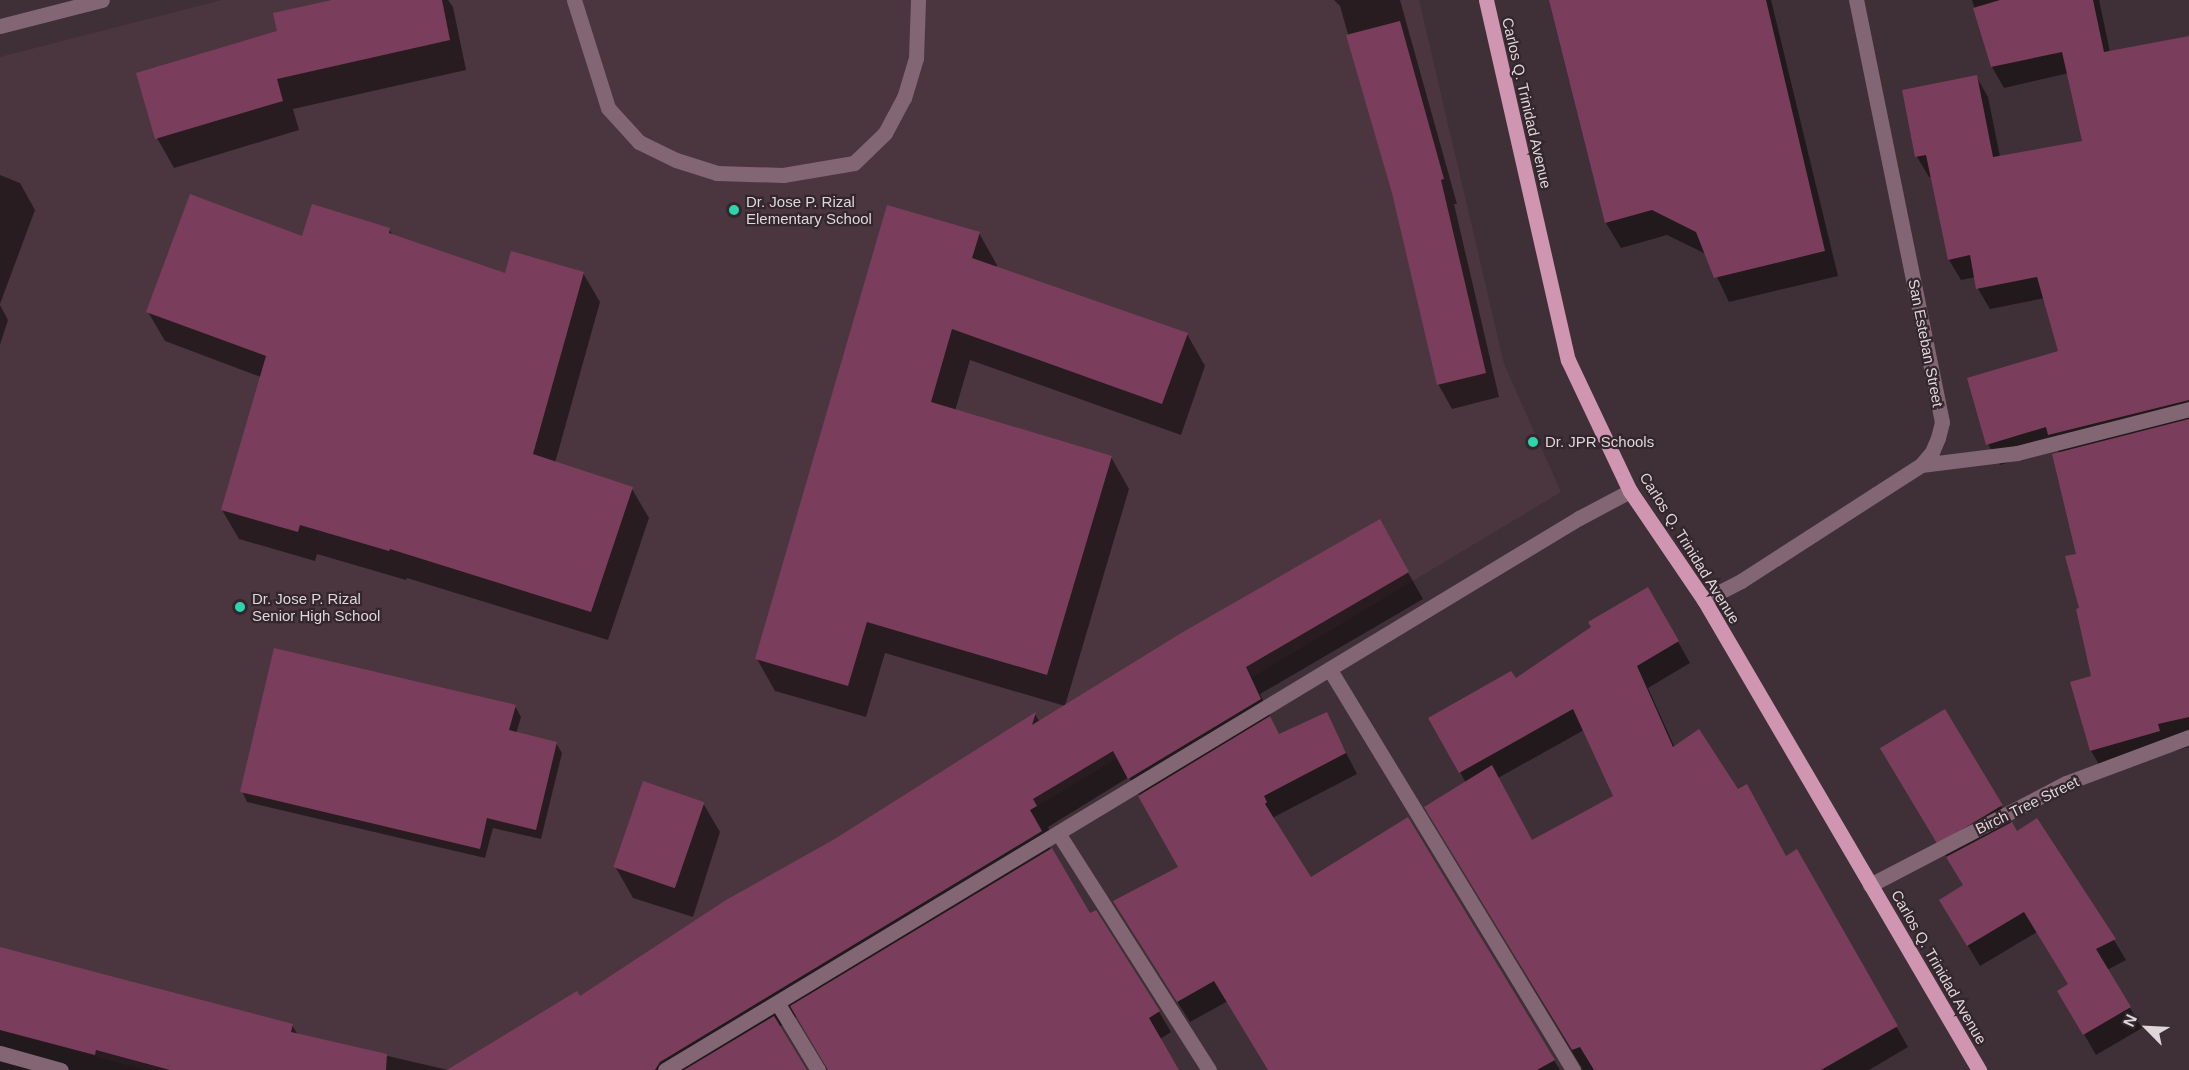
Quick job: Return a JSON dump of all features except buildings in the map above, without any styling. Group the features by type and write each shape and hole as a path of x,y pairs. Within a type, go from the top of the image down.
{"main road":[{"name":"Carlos Q. Trinidad Avenue","path":"1486,0 1568,360 1630,491 1704,600 1978,1070"}],"street":[{"path":"0,26 102,0"},
{"path":"574,0 608,108 639,142 676,160 717,173 783,175 854,163 885,133 904,98 916,58 918,0"},
{"name":"San Esteban Street","path":"1704,600 1741,581 1921,465 1932,452 1942,422 1856,0"},
{"path":"1921,465 2017,453 2189,409"},
{"path":"665,1070 778,1004 1579,518 1630,491"},
{"path":"1330,670 1573,1070"},
{"name":"Birch Tree Street","path":"1870,885 2066,783 2189,737"},
{"path":"1058,833 1209,1070"},
{"path":"778,1004 818,1070"},
{"path":"0,1053 61,1070"}],"shaded area":[{"name":"Dr. Jose P. Rizal Elementary School","path":"222,0 1419,0 1504,364 1561,492 597,1070 144,1070 0,1030 0,57"}],"place":[{"name":"Dr. Jose P. Rizal Elementary School","path":"734,210"},
{"name":"Dr. JPR Schools","path":"1533,442"},
{"name":"Dr. Jose P. Rizal Senior High School","path":"240,607"}]}
